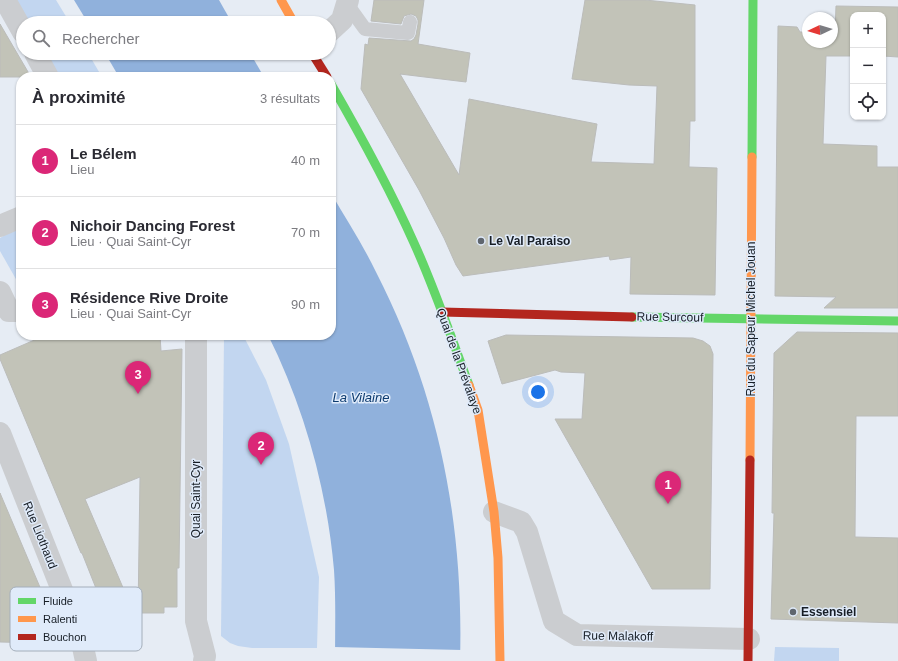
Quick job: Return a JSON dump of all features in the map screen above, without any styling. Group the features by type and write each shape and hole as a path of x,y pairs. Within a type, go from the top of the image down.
{"street":[{"path":"5,0 16,20"},
{"path":"281,0 290,16"},
{"name":"Rue du Sapeur Michel Jouan","path":"748,639 753,0"},
{"path":"336,26 342,20 348,2"},
{"path":"39,60 45,72"},
{"path":"316,60 324,72"},
{"name":"Quai de la Prévalaye","path":"336,93 363,140 414,243 442,312 478,410 494,512 498,558 500,661"},
{"path":"0,226 16,219"},
{"path":"0,292 9,311 16,311"},
{"name":"Rue Surcouf","path":"442,312 898,321"},
{"name":"Quai Saint-Cyr","path":"196,340 196,622 205,656 204,661"},
{"name":"Rue Liothaud","path":"0,433 61,587"},
{"name":"Rue Malakoff","path":"494,512 520,522 527,532 554,621 577,635 748,639"},
{"path":"748,639 748,661"},
{"name":"Rue Liothaud","path":"84,651 86,661"}],"lane":[{"path":"348,2 366,29 408,33 410,22"}],"shaded area":[{"path":"0,0 56,0 66,16 16,16"},
{"path":"33,60 92,60 99,72 40,72"},
{"path":"16,229 16,279 0,251 0,238"},
{"path":"224,340 246,340 266,380 289,444 319,577 317,648 252,648 230,643 221,636"},
{"path":"775,647 839,648 839,661 774,661"}],"water":[{"path":"74,0 219,0 228,16 84,16"},
{"path":"109,60 254,60 261,72 116,72"},
{"name":"La Vilaine","path":"336,201 371,262 398,318 416,365 431,413 443,461 452,510 460,610 460,661 335,661 334,570 326,509 312,449 293,391 270,340 336,340"}],"pier":[{"path":"333,647 462,650 462,661 333,661"}],"building":[{"path":"374,0 424,0 418,44 470,53 466,82 400,74 459,175 469,99 597,124 591,162 654,164 657,86 629,85 572,79 585,0 645,0 695,5 695,121 690,121 689,167 717,168 715,295 630,294 631,257 610,260 609,256 463,276 456,265 419,190 361,89 365,44 368,45 369,38 411,41 416,35 418,24 416,16 411,14 404,16 401,24 371,21"},
{"path":"836,6 898,7 898,57 886,56 886,12 850,12 850,56 826,56 823,144 877,146 877,167 898,167 898,308 824,308 836,297 775,296 778,26 797,27 800,32 802,32 802,48 838,48 838,12 836,12"},
{"path":"0,24 16,51 16,60 21,60 28,72 16,72 16,77 0,77"},
{"path":"797,332 898,333 898,416 856,416 855,537 898,538 898,623 771,619 774,513 772,513 774,353"},
{"path":"506,335 693,338 703,341 710,346 713,354 710,589 652,589 555,419 582,419 585,373 561,372 555,370 502,384 488,341"},
{"path":"34,340 160,340 161,351 182,349 179,568 177,568 177,607 164,607 164,613 142,613 142,587 138,587 140,477 85,499 123,587 95,587 0,359 0,355"},
{"path":"0,493 40,587 10,587 10,642 0,642"}],"traffic: fast":[{"path":"752,157 753,0"},
{"path":"336,93 375,163 422,260 469,385"},
{"path":"632,317 898,321"}],"traffic: slow":[{"path":"281,0 290,16"},
{"path":"750,460 752,157"},
{"path":"469,385 478,410 494,512 498,558 500,661"}],"traffic: jam":[{"path":"316,60 324,72"},
{"path":"442,312 632,317"},
{"path":"748,661 750,460"}],"place":[{"name":"Le Val Paraiso","path":"481,241"},
{"name":"Résidence Rive Droite","path":"138,394"},
{"name":"Nichoir Dancing Forest","path":"261,465"},
{"name":"Le Bélem","path":"668,504"},
{"name":"Essensiel","path":"793,612"}]}
